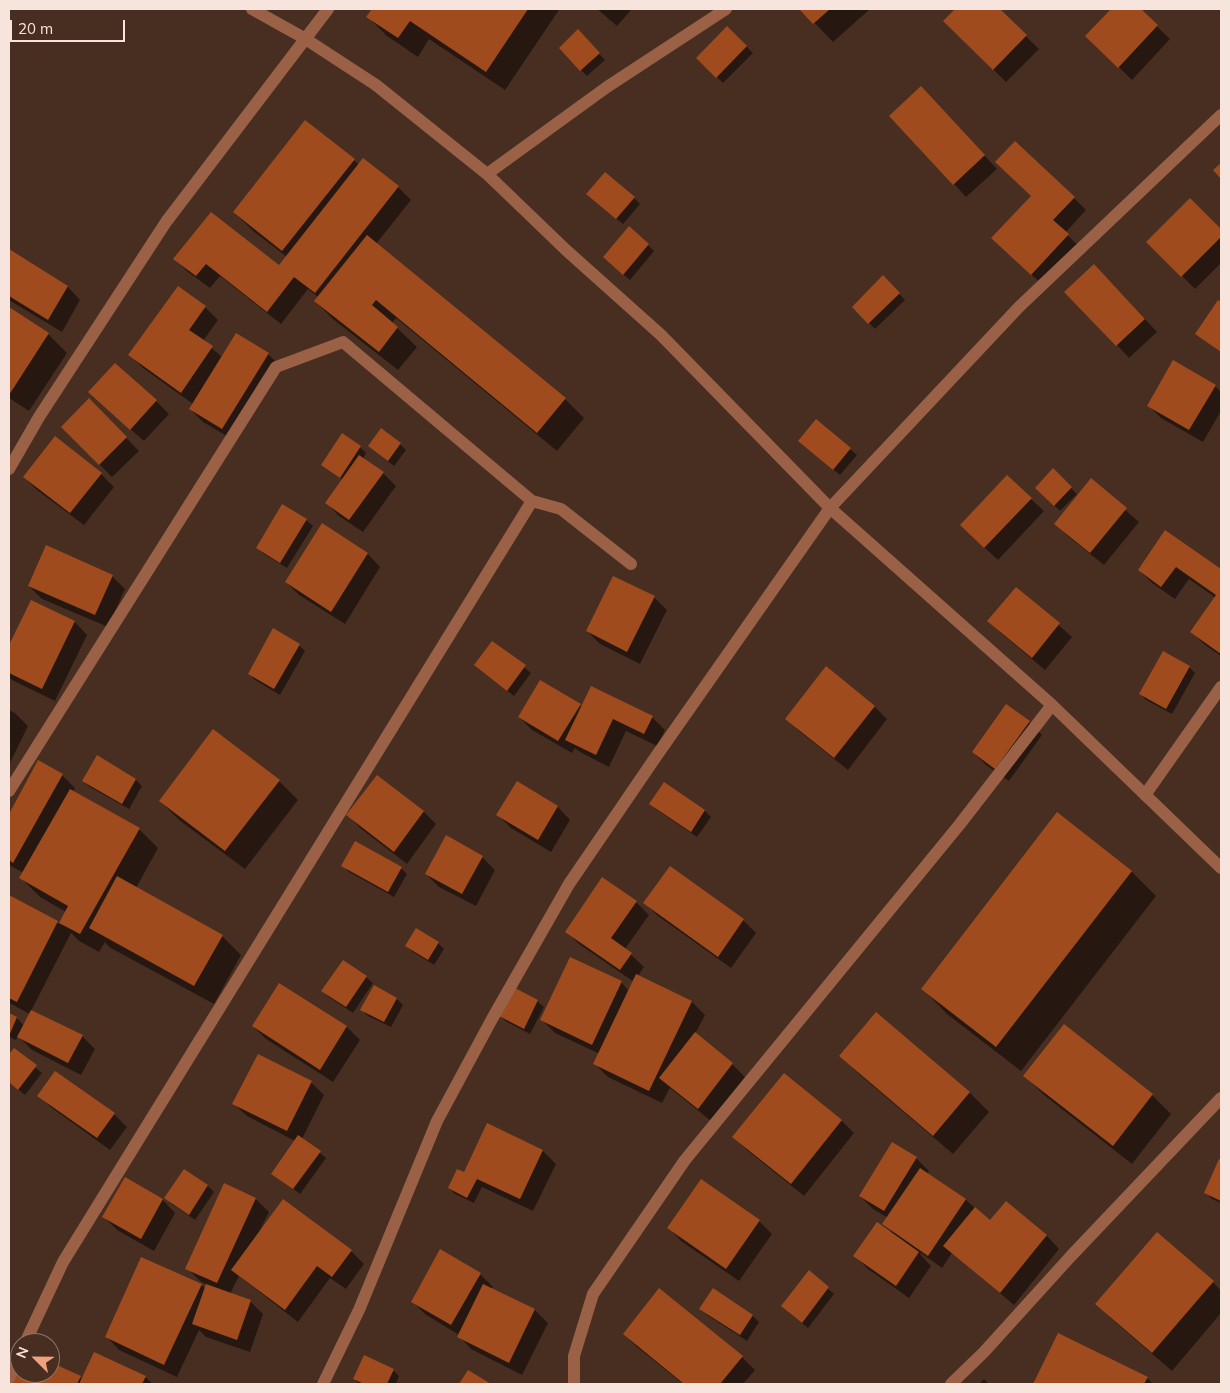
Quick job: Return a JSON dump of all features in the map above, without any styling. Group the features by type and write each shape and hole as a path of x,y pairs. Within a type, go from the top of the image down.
{"street":[{"path":"252,9 304,38 376,85 487,174 566,250 661,335 830,508 1052,705 1221,868"},
{"path":"9,469 40,417 166,222 304,38 328,9"},
{"path":"487,174 607,87 726,9"},
{"path":"323,1384 359,1310 437,1121 564,892 660,750 830,508 1019,306 1221,116"},
{"path":"9,791 276,367 343,342 532,501 560,509 631,564"},
{"path":"30,1333 63,1262 532,501"},
{"path":"1145,795 1221,687"},
{"path":"574,1384 574,1356 593,1294 685,1160 960,824 1052,705"},
{"path":"951,1384 984,1352 1071,1256 1221,1098"}],"building":[{"path":"372,9 528,9 486,72 410,21 398,38 366,17"},
{"path":"799,9 830,9 813,24"},
{"path":"955,9 1000,9 1027,35 993,70 943,21"},
{"path":"1111,9 1141,9 1158,25 1118,68 1085,36"},
{"path":"727,26 747,46 716,78 696,58"},
{"path":"578,29 600,53 580,71 559,48"},
{"path":"921,86 985,155 953,185 889,116"},
{"path":"305,120 355,159 282,251 233,212"},
{"path":"1015,141 1075,197 1053,220 1069,234 1031,275 991,238 1031,196 995,162"},
{"path":"363,158 399,186 315,293 294,277 267,312 206,264 196,276 173,259 211,212 279,265"},
{"path":"1221,163 1221,179 1213,170"},
{"path":"605,172 635,197 616,219 586,194"},
{"path":"1190,198 1221,229 1221,237 1181,277 1146,242"},
{"path":"629,226 649,244 623,275 603,257"},
{"path":"367,235 566,398 537,433 376,300 372,305 398,327 379,352 314,301"},
{"path":"9,249 68,286 48,320 9,296"},
{"path":"1094,264 1145,319 1116,346 1064,292"},
{"path":"883,275 900,293 868,324 852,307"},
{"path":"178,286 206,306 189,330 213,346 181,393 128,355"},
{"path":"1218,300 1221,302 1221,352 1195,334"},
{"path":"9,307 49,333 9,395"},
{"path":"236,333 269,353 222,429 189,409"},
{"path":"1173,360 1216,385 1189,430 1147,406"},
{"path":"115,363 157,400 130,430 88,392"},
{"path":"89,398 127,437 99,465 61,427"},
{"path":"816,419 851,448 833,470 798,441"},
{"path":"381,428 401,443 388,461 368,446"},
{"path":"342,433 361,446 340,478 321,465"},
{"path":"55,436 102,473 70,513 23,477"},
{"path":"359,455 384,472 349,520 325,503"},
{"path":"1053,468 1072,487 1054,506 1035,488"},
{"path":"1007,475 1032,498 984,548 960,525"},
{"path":"1091,478 1127,508 1090,553 1054,524"},
{"path":"282,504 307,519 280,563 256,548"},
{"path":"322,523 368,553 331,612 285,582"},
{"path":"1165,530 1221,569 1221,654 1190,632 1216,595 1176,567 1161,587 1138,570"},
{"path":"46,545 113,575 95,615 28,586"},
{"path":"613,576 655,596 627,652 586,631"},
{"path":"1016,587 1060,623 1032,658 987,621"},
{"path":"31,600 75,621 42,689 9,673 9,645"},
{"path":"273,628 300,644 274,689 248,674"},
{"path":"492,641 526,665 507,691 474,665"},
{"path":"1163,651 1190,666 1166,709 1139,694"},
{"path":"826,666 875,706 834,758 785,719"},
{"path":"540,680 581,704 558,741 518,717"},
{"path":"591,686 653,716 644,734 613,719 596,755 565,740"},
{"path":"1006,704 1030,721 995,769 972,752"},
{"path":"213,729 280,780 225,851 159,801"},
{"path":"97,755 136,779 122,804 82,781"},
{"path":"38,760 63,774 13,863 9,860 9,814"},
{"path":"377,775 424,811 394,852 346,815"},
{"path":"517,781 558,806 538,840 496,815"},
{"path":"664,782 705,810 691,832 649,804"},
{"path":"70,789 140,828 80,934 59,923 68,906 19,878"},
{"path":"1057,812 1132,871 996,1047 921,989"},
{"path":"446,835 483,856 462,894 425,874"},
{"path":"355,841 402,867 388,892 341,866"},
{"path":"670,866 744,919 718,957 643,903"},
{"path":"117,876 223,935 194,986 89,928"},
{"path":"602,877 637,901 611,938 632,953 620,970 565,932"},
{"path":"9,895 58,921 17,1002 9,998"},
{"path":"416,928 439,942 428,960 405,946"},
{"path":"570,957 622,981 592,1045 540,1020"},
{"path":"343,960 367,976 346,1007 321,991"},
{"path":"636,974 692,1001 649,1091 593,1064"},
{"path":"279,983 347,1026 320,1070 252,1026"},
{"path":"374,985 397,998 384,1022 360,1010"},
{"path":"513,987 538,1000 524,1029 499,1016"},
{"path":"31,1010 83,1035 68,1063 17,1037"},
{"path":"876,1012 970,1092 933,1136 839,1056"},
{"path":"9,1013 17,1017 9,1036"},
{"path":"1064,1024 1153,1094 1113,1146 1023,1076"},
{"path":"695,1032 733,1063 698,1109 659,1078"},
{"path":"14,1048 37,1065 18,1090 9,1082 9,1054"},
{"path":"258,1054 312,1081 287,1131 232,1104"},
{"path":"55,1071 115,1113 97,1138 37,1096"},
{"path":"784,1073 842,1120 791,1184 732,1137"},
{"path":"487,1123 543,1150 520,1199 477,1179 467,1198 448,1188 457,1169 464,1172"},
{"path":"298,1135 321,1151 293,1189 271,1174"},
{"path":"892,1142 917,1157 884,1211 859,1196"},
{"path":"1219,1159 1221,1160 1221,1201 1204,1193"},
{"path":"920,1168 966,1199 928,1256 882,1224"},
{"path":"184,1169 208,1185 189,1215 164,1198"},
{"path":"125,1177 163,1199 141,1239 102,1217"},
{"path":"701,1179 760,1220 726,1269 667,1228"},
{"path":"224,1183 256,1198 217,1283 185,1269"},
{"path":"283,1199 352,1250 332,1277 317,1266 285,1310 231,1270"},
{"path":"1006,1201 1047,1235 1000,1293 943,1246 975,1207 990,1220"},
{"path":"877,1222 919,1252 896,1286 853,1256"},
{"path":"1157,1232 1214,1281 1152,1353 1095,1304"},
{"path":"440,1249 481,1273 451,1325 411,1302"},
{"path":"141,1257 202,1284 164,1365 105,1337"},
{"path":"809,1270 829,1287 802,1323 781,1306"},
{"path":"206,1284 251,1300 237,1340 192,1324"},
{"path":"483,1284 535,1309 509,1363 457,1337"},
{"path":"659,1288 743,1356 720,1384 684,1384 623,1334"},
{"path":"713,1288 753,1315 740,1335 699,1309"},
{"path":"1058,1333 1148,1377 1144,1384 1033,1384"},
{"path":"94,1352 146,1376 142,1384 79,1384"},
{"path":"364,1355 394,1369 387,1384 364,1384 353,1379"},
{"path":"60,1367 81,1376 77,1384 9,1384 10,1372 10,1383 60,1383"},
{"path":"468,1370 491,1384 459,1384"}]}
